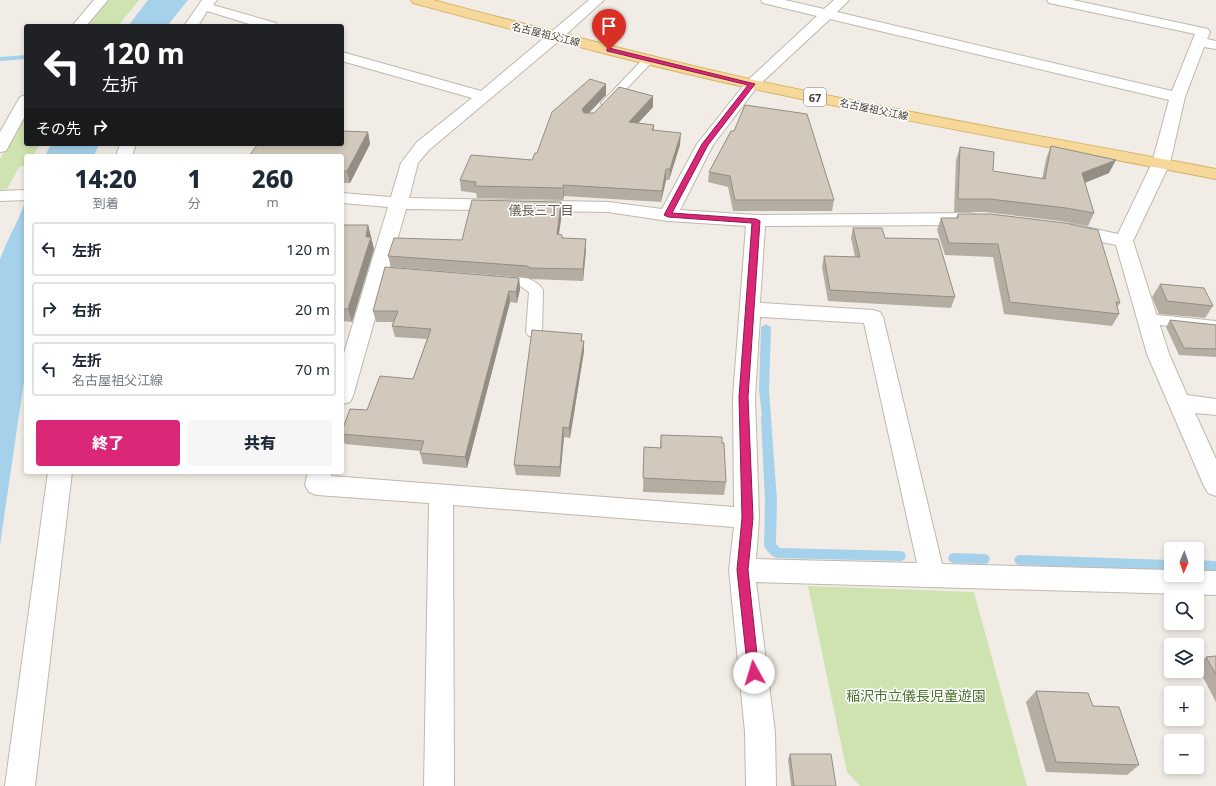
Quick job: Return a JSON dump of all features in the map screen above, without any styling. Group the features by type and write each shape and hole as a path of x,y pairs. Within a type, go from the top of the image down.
{"main road":[{"name":"名古屋祖父江線","path":"418,0 555,37 752,84 943,123 1216,174"}],"street":[{"path":"81,24 101,0"},
{"path":"344,390 385,273 398,203 410,163 423,146 555,37 597,0"},
{"path":"768,0 1177,97"},
{"path":"668,215 705,144 752,84 842,0"},
{"path":"1054,0 1203,32 1177,97 1161,163 1124,241 1158,354 1216,486"},
{"path":"192,24 207,3 265,24"},
{"path":"1199,42 1216,45"},
{"path":"344,57 483,96"},
{"path":"0,147 24,104"},
{"path":"0,196 24,195"},
{"path":"344,198 398,203 608,207 668,215 756,221 840,219 985,219"},
{"path":"756,221 744,397 748,518 742,570 760,732 761,786"},
{"path":"1053,227 1124,241"},
{"path":"750,309 873,317 932,575"},
{"path":"1178,402 1216,407"},
{"path":"20,786 60,474"},
{"path":"319,474 316,485 748,518"},
{"path":"439,786 441,494"},
{"path":"742,570 1216,583"}],"lane":[{"path":"600,110 649,60"},
{"path":"485,280 523,282 536,290 534,332"},
{"path":"1147,319 1216,326"}],"green space":[{"path":"107,0 139,0 120,24 88,24"},
{"path":"24,115 24,146 39,146 34,154 24,154 24,166 20,166 7,189 0,190 0,159"},
{"name":"稲沢市立儀長児童遊園","path":"808,586 974,592 1027,786 860,786 847,772"}],"water":[{"path":"148,0 188,0 169,24 130,24"},
{"path":"50,146 98,146 95,154 46,154"},
{"path":"24,206 24,381 0,545 0,260"}],"building":[{"path":"590,79 606,84 582,109 584,113 594,113 619,87 653,96 629,122 654,125 652,130 681,133 670,169 666,169 662,191 563,185 563,188 475,186 476,182 460,180 471,155 532,160 535,153 537,153 552,112"},
{"path":"745,105 807,114 834,200 735,200 730,176 709,172 731,131 734,131"},
{"path":"344,131 368,132 347,171 344,171 344,154 250,154 256,146 344,146"},
{"path":"1051,146 1116,160 1082,173 1094,213 1066,208 990,199 958,199 960,147 994,152 993,171 1045,179"},
{"path":"472,200 561,202 557,234 562,235 562,238 586,239 583,269 530,268 527,266 388,256 394,238 462,240"},
{"path":"958,214 990,214 1065,223 1098,230 1120,303 1116,302 1119,314 1010,302 998,244 949,243 941,218 958,218"},
{"path":"344,225 368,225 366,237 371,237 348,309 344,309"},
{"path":"853,228 882,228 885,238 938,239 955,297 830,290 824,256 860,257"},
{"path":"385,267 519,278 516,292 509,291 465,457 420,453 424,441 344,434 344,426 350,409 367,410 380,376 413,379 431,329 392,326 398,311 373,311"},
{"path":"1160,284 1204,288 1213,306 1167,301"},
{"path":"1170,320 1216,325 1216,349 1184,348"},
{"path":"532,330 582,334 581,341 584,341 569,428 563,427 560,467 514,465"},
{"path":"661,435 722,437 722,443 724,443 726,482 643,478 644,447 661,448"},
{"path":"1216,656 1216,675 1206,657"},
{"path":"1036,691 1088,693 1093,706 1119,707 1139,765 1056,762"},
{"path":"790,754 831,754 836,786 794,786"}],"waterway":[{"path":"0,59 24,57"},
{"path":"766,327 764,390 766,413"},
{"path":"766,418 771,501 770,546 777,553 900,556"},
{"path":"954,558 984,559"},
{"path":"1020,560 1164,565"},
{"path":"1204,565 1216,566"}],"district":[{"name":"儀長三丁目","path":"541,210"}],"route":[{"path":"609,50 752,84 705,144 668,215 756,221 744,397 748,518 742,570 754,673"}]}
